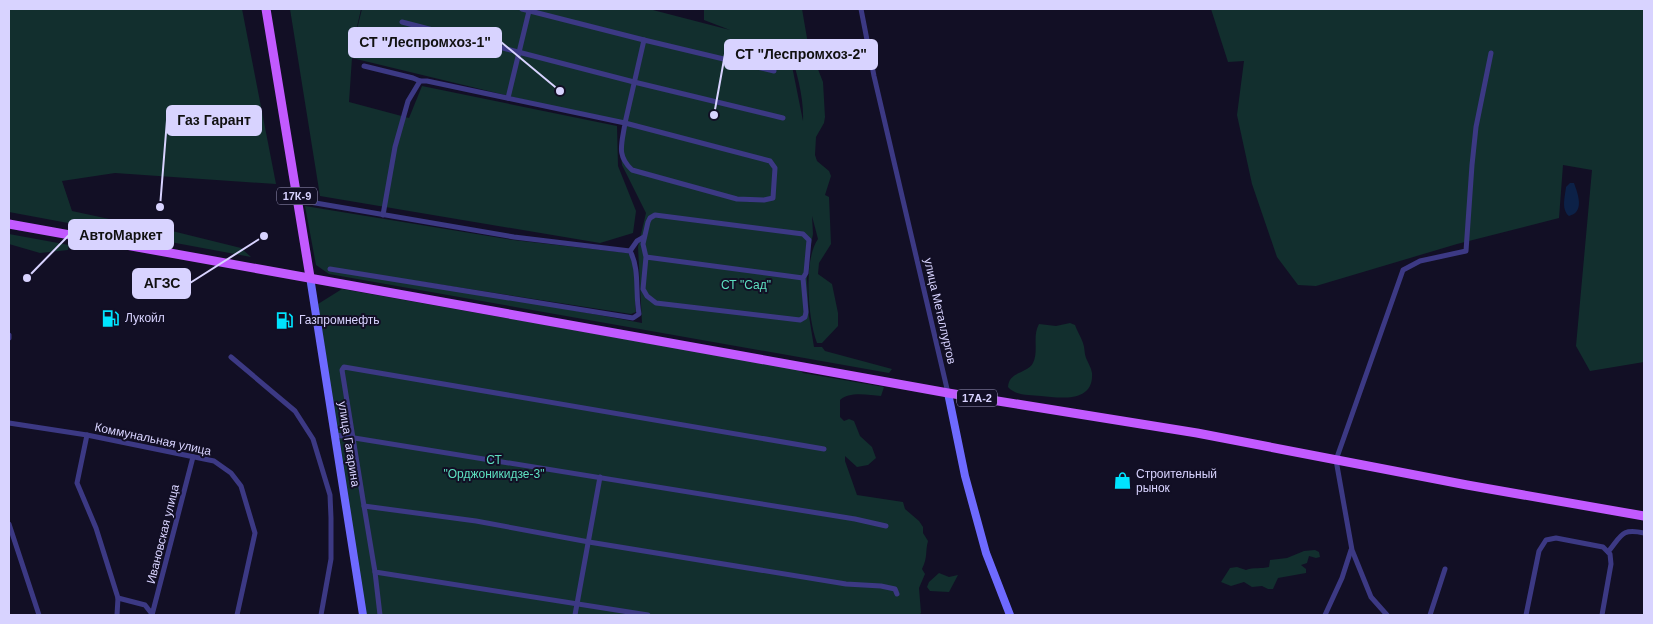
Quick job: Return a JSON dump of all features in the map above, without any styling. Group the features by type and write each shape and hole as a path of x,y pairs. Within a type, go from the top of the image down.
{"main road":[{"name":"17К-9","path":"266,9 310,277"},
{"name":"17А-2","path":"9,224 948,393 1196,433 1467,485 1644,516"},
{"name":"улица Гагарина","path":"310,277 364,615"},
{"name":"улица Металлургов","path":"948,393 965,476 986,553 1010,615"}],"street":[{"path":"522,9 774,72"},
{"name":"улица Металлургов","path":"861,9 876,86 948,393"},
{"path":"508,98 529,10"},
{"path":"402,22 782,118"},
{"path":"364,66 420,81 624,123 770,161 775,168 773,198 764,200 737,199 632,170 624,162 621,155 624,123 644,40"},
{"path":"1386,615 1371,597 1352,550 1336,460 1403,270 1420,261 1466,251 1476,127 1491,53"},
{"path":"383,215 395,146 408,101 420,81"},
{"path":"298,200 514,237 630,251"},
{"path":"655,216 804,234 809,240 806,273 803,278 805,317 800,320 656,303 646,296 643,289 646,257 643,244 644,237 650,218 655,216"},
{"path":"630,251 637,240 644,237"},
{"path":"330,269 633,318 639,314 636,299 634,258 630,251"},
{"path":"646,257 803,278"},
{"path":"231,357 295,411 313,439 330,495 331,559 322,615"},
{"path":"380,615 375,572 342,370 344,368 824,448"},
{"name":"Коммунальная улица","path":"9,423 87,435 214,461 232,474 242,486 255,533 237,615"},
{"path":"87,435 77,482 96,528 118,598 117,615"},
{"path":"336,435 854,519 886,526"},
{"name":"Ивановская улица","path":"152,615 193,457"},
{"path":"575,615 600,477"},
{"path":"364,506 476,520 589,542 846,584 881,586 895,589 897,594"},
{"path":"9,524 39,615"},
{"path":"1608,552 1624,532 1630,530 1644,533"},
{"path":"1526,615 1539,551 1546,540 1556,538 1603,547 1610,554 1611,564 1602,615"},
{"path":"1325,615 1342,578 1352,550"},
{"path":"1430,615 1445,569"},
{"path":"375,572 648,615"},
{"path":"118,598 145,605 152,615"}],"green space":[{"path":"9,9 242,9 276,184 115,173 62,181 72,211 160,228 241,248 251,257 9,212"},
{"name":"СТ \"Сад\"","path":"290,9 361,9 352,49 362,9 649,9 730,30 704,20 704,9 802,9 808,44 823,82 825,117 824,123 816,137 815,155 817,161 829,171 831,176 825,195 829,197 831,244 819,263 818,274 832,284 838,313 838,326 822,343 817,343 811,320 808,290 810,261 818,239 812,216 813,234 807,279 809,316 814,347 822,347 825,351 892,369 889,373 329,274 316,265 305,206 513,240 628,253 633,266 635,281 636,312 631,314 404,279 642,323 638,247 646,213 622,165 620,147 625,124 352,58 349,102 409,118 422,86 617,126 618,166 636,211 633,233 600,243 320,196","holes":["789,51 801,95 803,121"]},
{"path":"1211,9 1644,9 1644,362 1590,371 1576,346 1592,170 1563,165 1559,218 1457,244 1316,286 1298,285 1277,257 1252,184 1237,115 1244,61 1228,62"},
{"path":"9,234 69,245 68,250 40,253 9,244"},
{"name":"СТ \"Орджоникидзе-3\"","path":"342,289 800,370 803,373 884,387 881,396 849,395 840,400 840,417 844,421 849,419 854,421 860,436 872,447 876,458 868,465 857,467 845,456 845,461 857,495 903,502 905,509 923,527 923,533 928,541 922,569 925,574 919,588 921,613 919,615 365,615 318,304"},
{"path":"1070,323 1075,325 1081,338 1085,356 1092,371 1088,390 1082,394 1066,398 1023,394 1011,390 1008,387 1011,378 1030,367 1033,363 1036,333 1039,324 1056,326"},
{"path":"1315,550 1319,552 1320,557 1309,556 1307,563 1301,565 1306,569 1306,573 1278,578 1273,589 1262,586 1252,587 1244,582 1231,586 1221,582 1230,568 1237,567 1246,570 1269,567 1270,560 1287,558 1304,551"},
{"path":"939,573 949,577 958,575 949,592 930,591 927,587 929,582"}],"water":[{"path":"1570,183 1574,183 1579,207 1574,214 1569,216 1565,210 1564,203 1566,187"}],"place":[{"name":"СТ \"Леспромхоз-1\"","path":"560,91"},
{"name":"СТ \"Леспромхоз-2\"","path":"714,115"},
{"name":"Газ Гарант","path":"160,207"},
{"name":"АГЗС","path":"264,236"},
{"name":"АвтоМаркет","path":"27,278"},
{"name":"Лукойл","path":"111,318"},
{"name":"Газпромнефть","path":"285,320"},
{"name":"Строительный рынок","path":"1122,481"}]}
